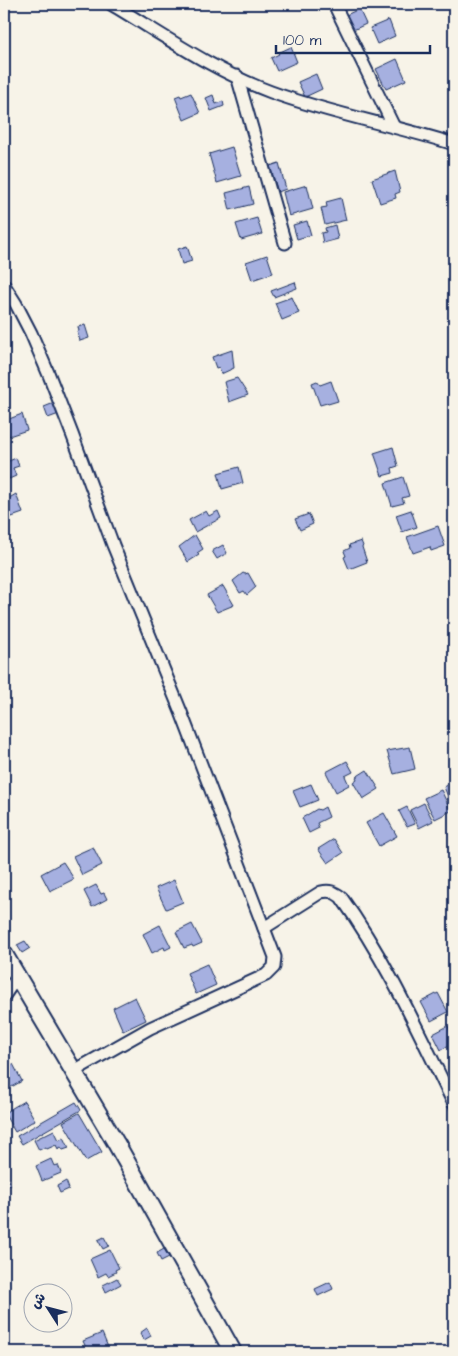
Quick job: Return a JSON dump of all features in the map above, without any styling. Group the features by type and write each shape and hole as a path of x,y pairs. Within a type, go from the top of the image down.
{"street":[{"path":"111,4 190,52 236,76 293,100 454,144"},
{"path":"334,4 394,127"},
{"path":"236,76 285,243"},
{"path":"4,285 31,333 49,375 113,545 181,712 275,957 274,967 266,975 150,1028 74,1071"},
{"path":"264,928 321,892 334,892 341,897 390,974 454,1104"},
{"path":"4,954 116,1143 233,1352"},
{"path":"4,996 17,977"}],"building":[{"path":"359,9 366,24 351,31 344,16"},
{"path":"389,20 395,36 377,44 370,28"},
{"path":"291,47 297,62 277,71 271,58"},
{"path":"397,59 406,80 386,89 376,69"},
{"path":"316,74 322,89 305,97 298,82"},
{"path":"191,93 200,113 184,120 175,97"},
{"path":"213,95 216,104 223,101 224,106 211,111 206,98"},
{"path":"232,147 241,176 217,183 209,154"},
{"path":"279,163 286,189 278,192 270,166"},
{"path":"395,171 400,192 395,194 396,198 380,203 372,179"},
{"path":"307,185 313,209 289,216 283,192"},
{"path":"249,187 253,204 230,210 226,193"},
{"path":"341,198 346,220 325,225 321,208 327,207 326,202"},
{"path":"257,218 262,234 241,240 236,224"},
{"path":"307,221 311,235 297,239 293,225"},
{"path":"335,225 338,239 323,243 321,233 326,232 325,228"},
{"path":"187,246 192,261 182,264 178,249"},
{"path":"267,255 273,273 252,280 246,262"},
{"path":"295,282 297,288 274,297 271,291"},
{"path":"292,297 299,313 282,320 275,303"},
{"path":"85,325 89,338 80,341 77,331 79,331 78,327"},
{"path":"232,350 234,368 221,374 219,367 216,368 212,357"},
{"path":"237,378 248,395 229,402 224,382"},
{"path":"317,381 320,385 331,381 338,401 320,405 312,383"},
{"path":"54,403 59,414 48,418 44,407"},
{"path":"22,414 27,430 9,436 4,421"},
{"path":"393,447 398,466 392,468 393,473 382,476 374,453"},
{"path":"16,458 19,466 13,468 16,476 9,479 4,463"},
{"path":"239,467 243,483 222,489 218,473"},
{"path":"403,477 409,496 402,498 404,503 392,506 385,483"},
{"path":"16,494 23,513 6,519 4,501"},
{"path":"411,510 417,527 402,532 396,515"},
{"path":"206,511 209,516 218,511 221,518 195,532 189,520"},
{"path":"309,514 313,524 300,530 295,519"},
{"path":"438,526 445,546 431,551 430,547 413,553 407,537"},
{"path":"195,535 203,549 197,553 199,555 188,562 179,547"},
{"path":"361,541 367,562 349,569 344,557 346,556 344,551 350,548 349,545"},
{"path":"223,545 227,553 217,559 212,551"},
{"path":"243,573 248,573 256,587 247,595 244,591 240,593 233,581"},
{"path":"223,586 234,605 217,612 207,595"},
{"path":"410,747 415,769 394,774 387,751"},
{"path":"347,761 353,772 345,776 349,785 336,792 326,772"},
{"path":"367,770 379,789 363,799 353,782 357,779 356,777"},
{"path":"454,782 454,802 451,804 444,787"},
{"path":"311,784 318,800 300,807 293,791"},
{"path":"441,790 451,811 435,819 424,798"},
{"path":"424,803 433,821 419,828 410,810"},
{"path":"325,807 329,817 317,823 319,828 309,833 302,818 317,809 320,810"},
{"path":"407,807 415,824 407,827 399,811"},
{"path":"384,813 397,836 379,846 366,823"},
{"path":"334,839 343,853 328,863 318,849"},
{"path":"93,847 102,865 82,875 73,856"},
{"path":"63,862 74,879 50,891 41,874"},
{"path":"174,880 183,902 166,909 156,888"},
{"path":"96,885 101,894 104,893 107,899 92,907 84,891"},
{"path":"192,924 202,943 184,948 176,932"},
{"path":"160,925 171,947 165,950 164,947 152,953 143,934"},
{"path":"25,941 30,948 22,953 17,945"},
{"path":"207,964 216,985 196,994 187,973"},
{"path":"438,993 448,1012 431,1021 421,1002"},
{"path":"135,997 146,1020 123,1031 113,1008"},
{"path":"448,1026 454,1042 441,1050 433,1034"},
{"path":"13,1064 22,1081 6,1090 4,1070"},
{"path":"24,1101 35,1120 15,1132 4,1113"},
{"path":"76,1102 81,1110 22,1144 17,1136"},
{"path":"79,1113 102,1152 86,1161 63,1122"},
{"path":"54,1130 59,1140 64,1137 69,1148 63,1150 61,1147 58,1149 56,1145 39,1150 34,1140"},
{"path":"51,1159 54,1166 58,1165 61,1173 42,1181 36,1166"},
{"path":"4,1167 10,1185 4,1187"},
{"path":"66,1181 69,1189 60,1193 57,1186"},
{"path":"104,1237 109,1246 103,1249 98,1240"},
{"path":"164,1249 169,1257 161,1261 157,1253"},
{"path":"110,1250 119,1268 108,1276 106,1273 98,1277 90,1259"},
{"path":"117,1278 121,1284 106,1292 103,1285"},
{"path":"330,1282 333,1289 318,1296 315,1289"},
{"path":"147,1328 151,1336 144,1340 140,1333"},
{"path":"102,1333 110,1352 88,1352 83,1341"}]}
